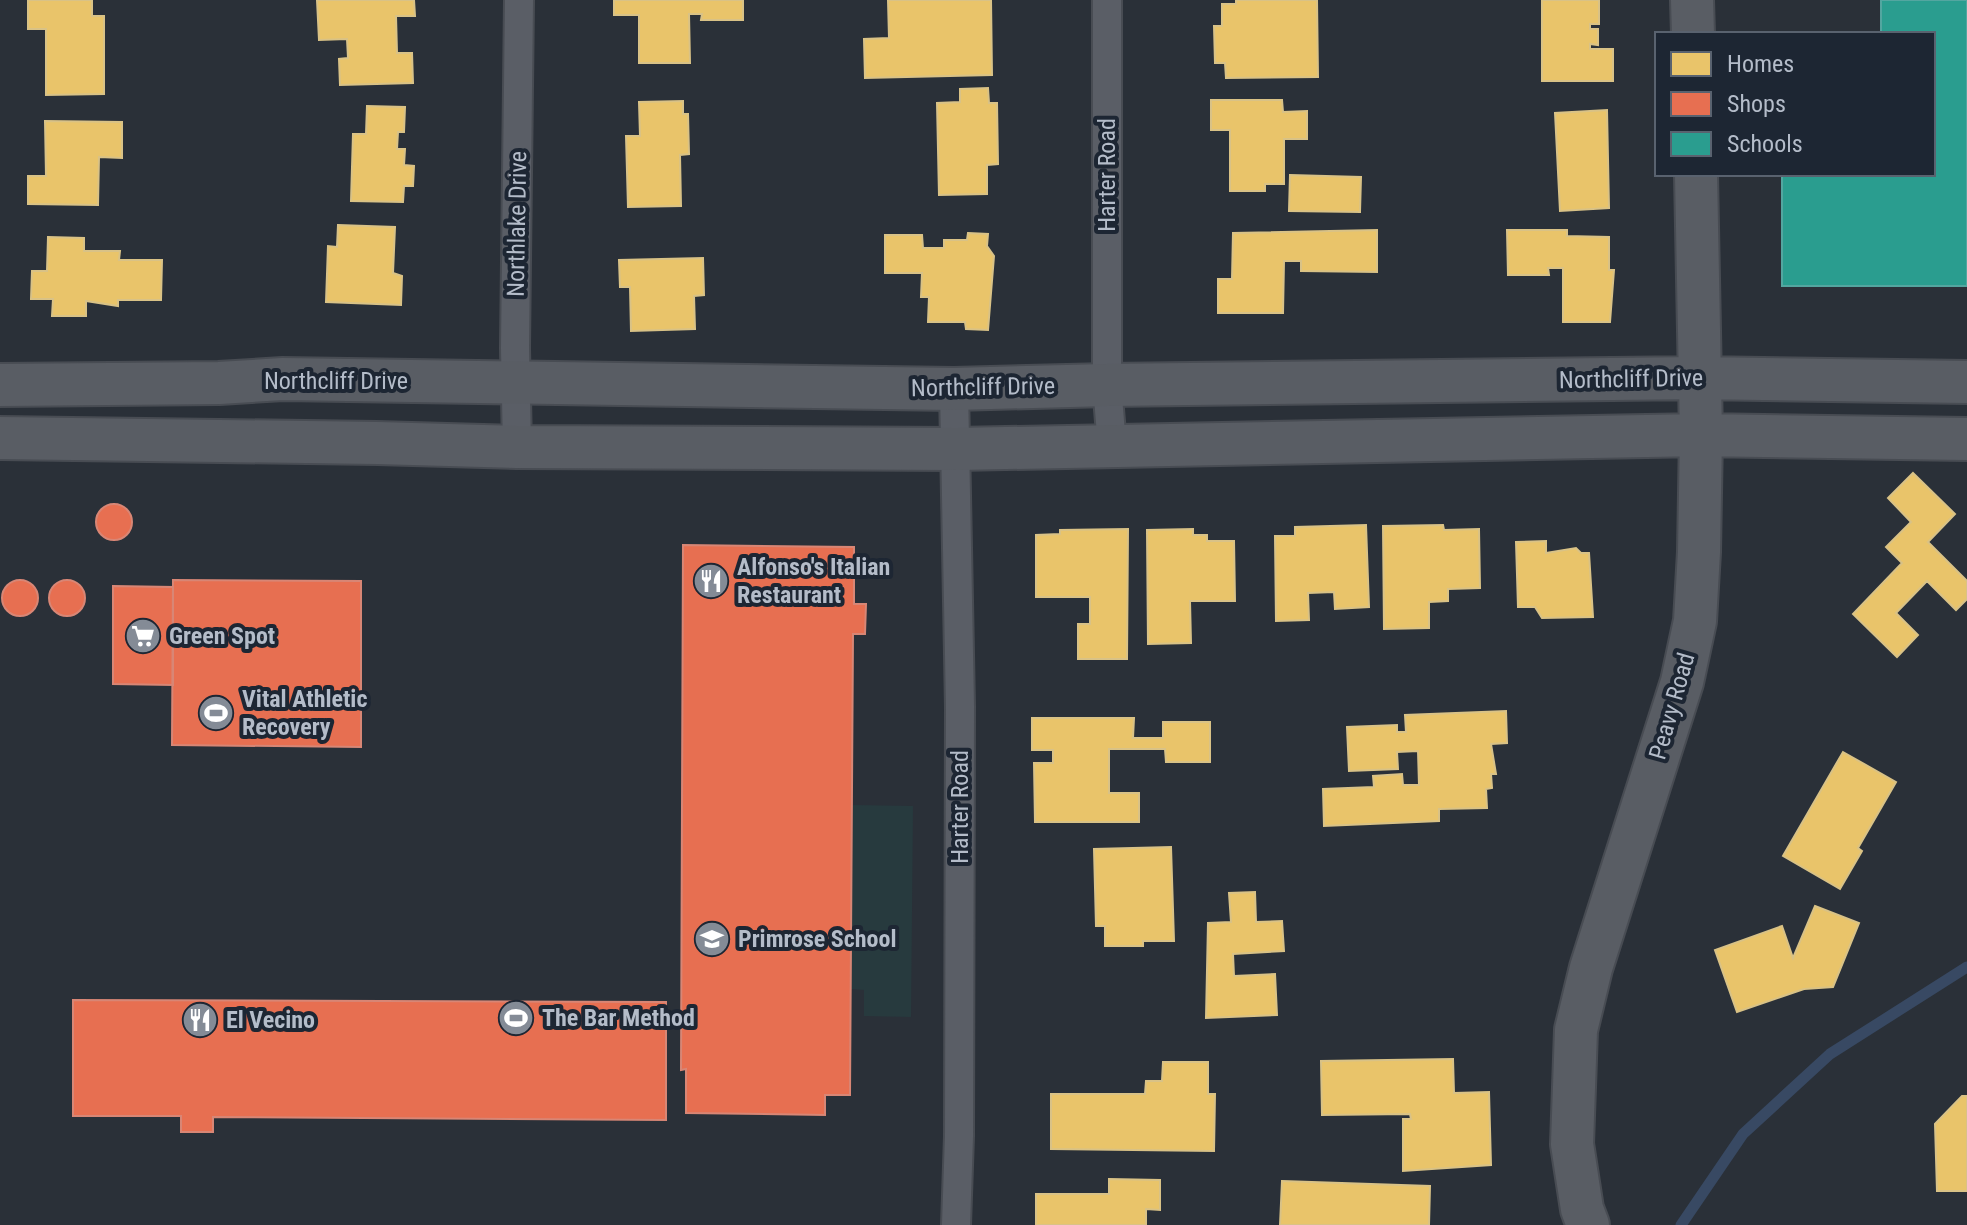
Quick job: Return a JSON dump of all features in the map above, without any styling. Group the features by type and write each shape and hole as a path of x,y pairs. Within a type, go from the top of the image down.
{"street":[{"name":"Northlake Drive","path":"517,447 519,0"},
{"name":"Harter Road","path":"1107,0 1107,385 1112,446"},
{"path":"1692,0 1693,32"},
{"name":"Peavy Road","path":"1588,1225 1582,1209 1572,1144 1576,1030 1591,968 1682,682 1695,621 1701,435 1696,176"},
{"name":"Northcliff Drive","path":"0,385 219,383 283,379 954,389 1699,378 1967,382"},
{"name":"Harter Road","path":"954,389 960,836 956,1225"},
{"path":"0,438 517,447 957,449 1701,435 1967,439"}],"green space":[{"path":"853,805 913,806 911,1017 864,1016 864,990 851,989"}],"building: Homes":[{"path":"28,0 92,0 92,16 104,16 104,94 46,95 46,29 28,29"},
{"path":"317,0 414,0 415,16 396,16 397,53 412,53 413,83 340,85 339,59 348,58 347,39 319,40"},
{"path":"614,0 743,0 743,20 701,20 702,14 689,14 690,63 639,63 639,15 614,15"},
{"path":"888,0 991,0 992,75 865,78 864,39 889,38"},
{"path":"1236,0 1317,0 1318,77 1226,78 1225,63 1215,63 1214,26 1222,26 1222,4 1236,4"},
{"path":"1542,0 1599,0 1599,24 1590,24 1590,29 1598,29 1598,45 1590,44 1590,49 1613,49 1613,81 1542,81"},
{"path":"988,88 989,103 997,103 998,164 987,165 987,194 939,195 937,103 960,102 960,89"},
{"path":"1211,100 1282,100 1283,112 1307,111 1307,139 1284,139 1284,184 1265,184 1265,191 1230,191 1230,130 1211,130"},
{"path":"683,101 683,114 688,114 689,154 680,155 681,206 628,207 626,136 640,136 639,102"},
{"path":"367,106 405,107 404,132 398,132 397,149 405,149 404,165 414,166 413,186 404,186 403,202 351,201 353,134 366,134"},
{"path":"1607,110 1609,208 1560,211 1555,113"},
{"path":"45,121 122,122 122,158 99,157 98,205 28,204 28,176 46,176"},
{"path":"1290,175 1361,177 1360,212 1289,211"},
{"path":"338,225 395,227 393,273 402,276 401,305 326,302 328,246 337,247"},
{"path":"1377,230 1377,272 1301,271 1301,261 1284,261 1283,313 1218,313 1218,279 1232,279 1233,233"},
{"path":"1507,230 1567,230 1567,236 1609,237 1609,270 1614,270 1610,322 1563,322 1563,268 1548,268 1549,275 1508,275"},
{"path":"968,233 988,234 987,246 994,256 988,330 966,329 965,322 928,322 929,297 921,297 922,273 885,273 885,235 922,235 923,248 944,248 944,240 967,240"},
{"path":"48,237 84,238 84,251 120,251 119,260 162,260 161,300 118,300 118,306 86,301 86,316 52,316 53,299 31,299 32,271 47,271"},
{"path":"703,258 704,295 694,296 695,329 631,331 630,287 620,287 619,260"},
{"path":"1913,473 1955,514 1928,542 1967,581 1967,599 1956,610 1927,581 1896,613 1918,635 1897,657 1853,614 1902,563 1886,547 1911,522 1888,498"},
{"path":"1366,525 1369,607 1335,609 1334,592 1308,593 1309,620 1276,621 1275,536 1295,536 1295,527"},
{"path":"1443,525 1444,530 1479,529 1480,588 1448,589 1448,601 1429,602 1429,628 1384,629 1383,526"},
{"path":"1128,529 1127,659 1078,659 1078,624 1090,624 1090,597 1036,597 1036,535 1060,534 1060,530"},
{"path":"1193,529 1193,535 1207,535 1207,541 1234,541 1235,601 1190,601 1191,643 1148,644 1147,530"},
{"path":"1546,541 1546,553 1576,548 1581,553 1589,553 1593,617 1542,618 1535,607 1518,607 1516,542"},
{"path":"1506,711 1507,743 1491,744 1496,774 1491,774 1492,788 1486,789 1487,808 1439,809 1439,821 1324,826 1323,789 1374,787 1373,776 1402,774 1403,785 1419,785 1418,751 1397,752 1398,769 1349,771 1347,727 1397,725 1397,732 1406,732 1405,715"},
{"path":"1032,718 1134,718 1133,738 1163,738 1163,722 1210,722 1210,762 1166,762 1165,749 1109,749 1109,793 1139,793 1139,822 1035,822 1034,763 1053,763 1053,750 1032,750"},
{"path":"1843,752 1896,782 1858,848 1862,851 1840,889 1783,856"},
{"path":"1171,847 1174,941 1143,941 1143,946 1105,946 1105,926 1096,926 1094,849"},
{"path":"1255,892 1256,922 1282,921 1284,951 1233,954 1234,976 1275,974 1277,1015 1206,1018 1208,923 1231,922 1229,893"},
{"path":"1815,906 1859,923 1833,987 1804,989 1737,1012 1715,950 1782,926 1793,958"},
{"path":"1453,1059 1454,1093 1489,1092 1491,1165 1403,1171 1403,1119 1411,1119 1410,1114 1322,1115 1321,1061"},
{"path":"1163,1062 1208,1062 1208,1094 1215,1094 1214,1151 1051,1149 1051,1094 1145,1094 1146,1081 1162,1081"},
{"path":"1962,1096 1967,1096 1967,1191 1937,1191 1935,1124"},
{"path":"1109,1179 1160,1180 1160,1210 1146,1209 1146,1225 1036,1225 1036,1194 1109,1194"},
{"path":"1282,1181 1430,1186 1429,1225 1280,1225"}],"building: Shops":[{"path":"114,504 127,509 132,522 127,535 114,540 101,535 96,522 101,509"},
{"path":"683,545 854,547 854,604 866,604 865,634 853,634 850,1095 825,1095 825,1115 686,1113 686,1069 681,1070"},
{"path":"20,580 33,585 38,598 33,611 20,616 7,611 2,598 7,585"},
{"path":"67,580 80,585 85,598 80,611 67,616 54,611 49,598 54,585"},
{"path":"173,580 361,581 361,747 172,745"},
{"name":"Green Spot","path":"113,586 173,587 173,685 113,684"},
{"path":"73,1000 666,1002 666,1120 213,1117 213,1132 181,1132 181,1116 73,1116"}],"building: Schools":[{"path":"1881,0 1967,0 1967,286 1782,286 1782,176 1935,176 1935,32 1881,32"}],"waterway":[{"path":"1681,1225 1743,1134 1830,1054 1967,967"}],"place":[{"name":"Alfonso's Italian Restaurant","path":"711,581"},
{"name":"Green Spot","path":"143,636"},
{"name":"Vital Athletic Recovery","path":"216,713"},
{"name":"Primrose School","path":"712,939"},
{"name":"The Bar Method","path":"516,1018"},
{"name":"El Vecino","path":"200,1020"}]}
